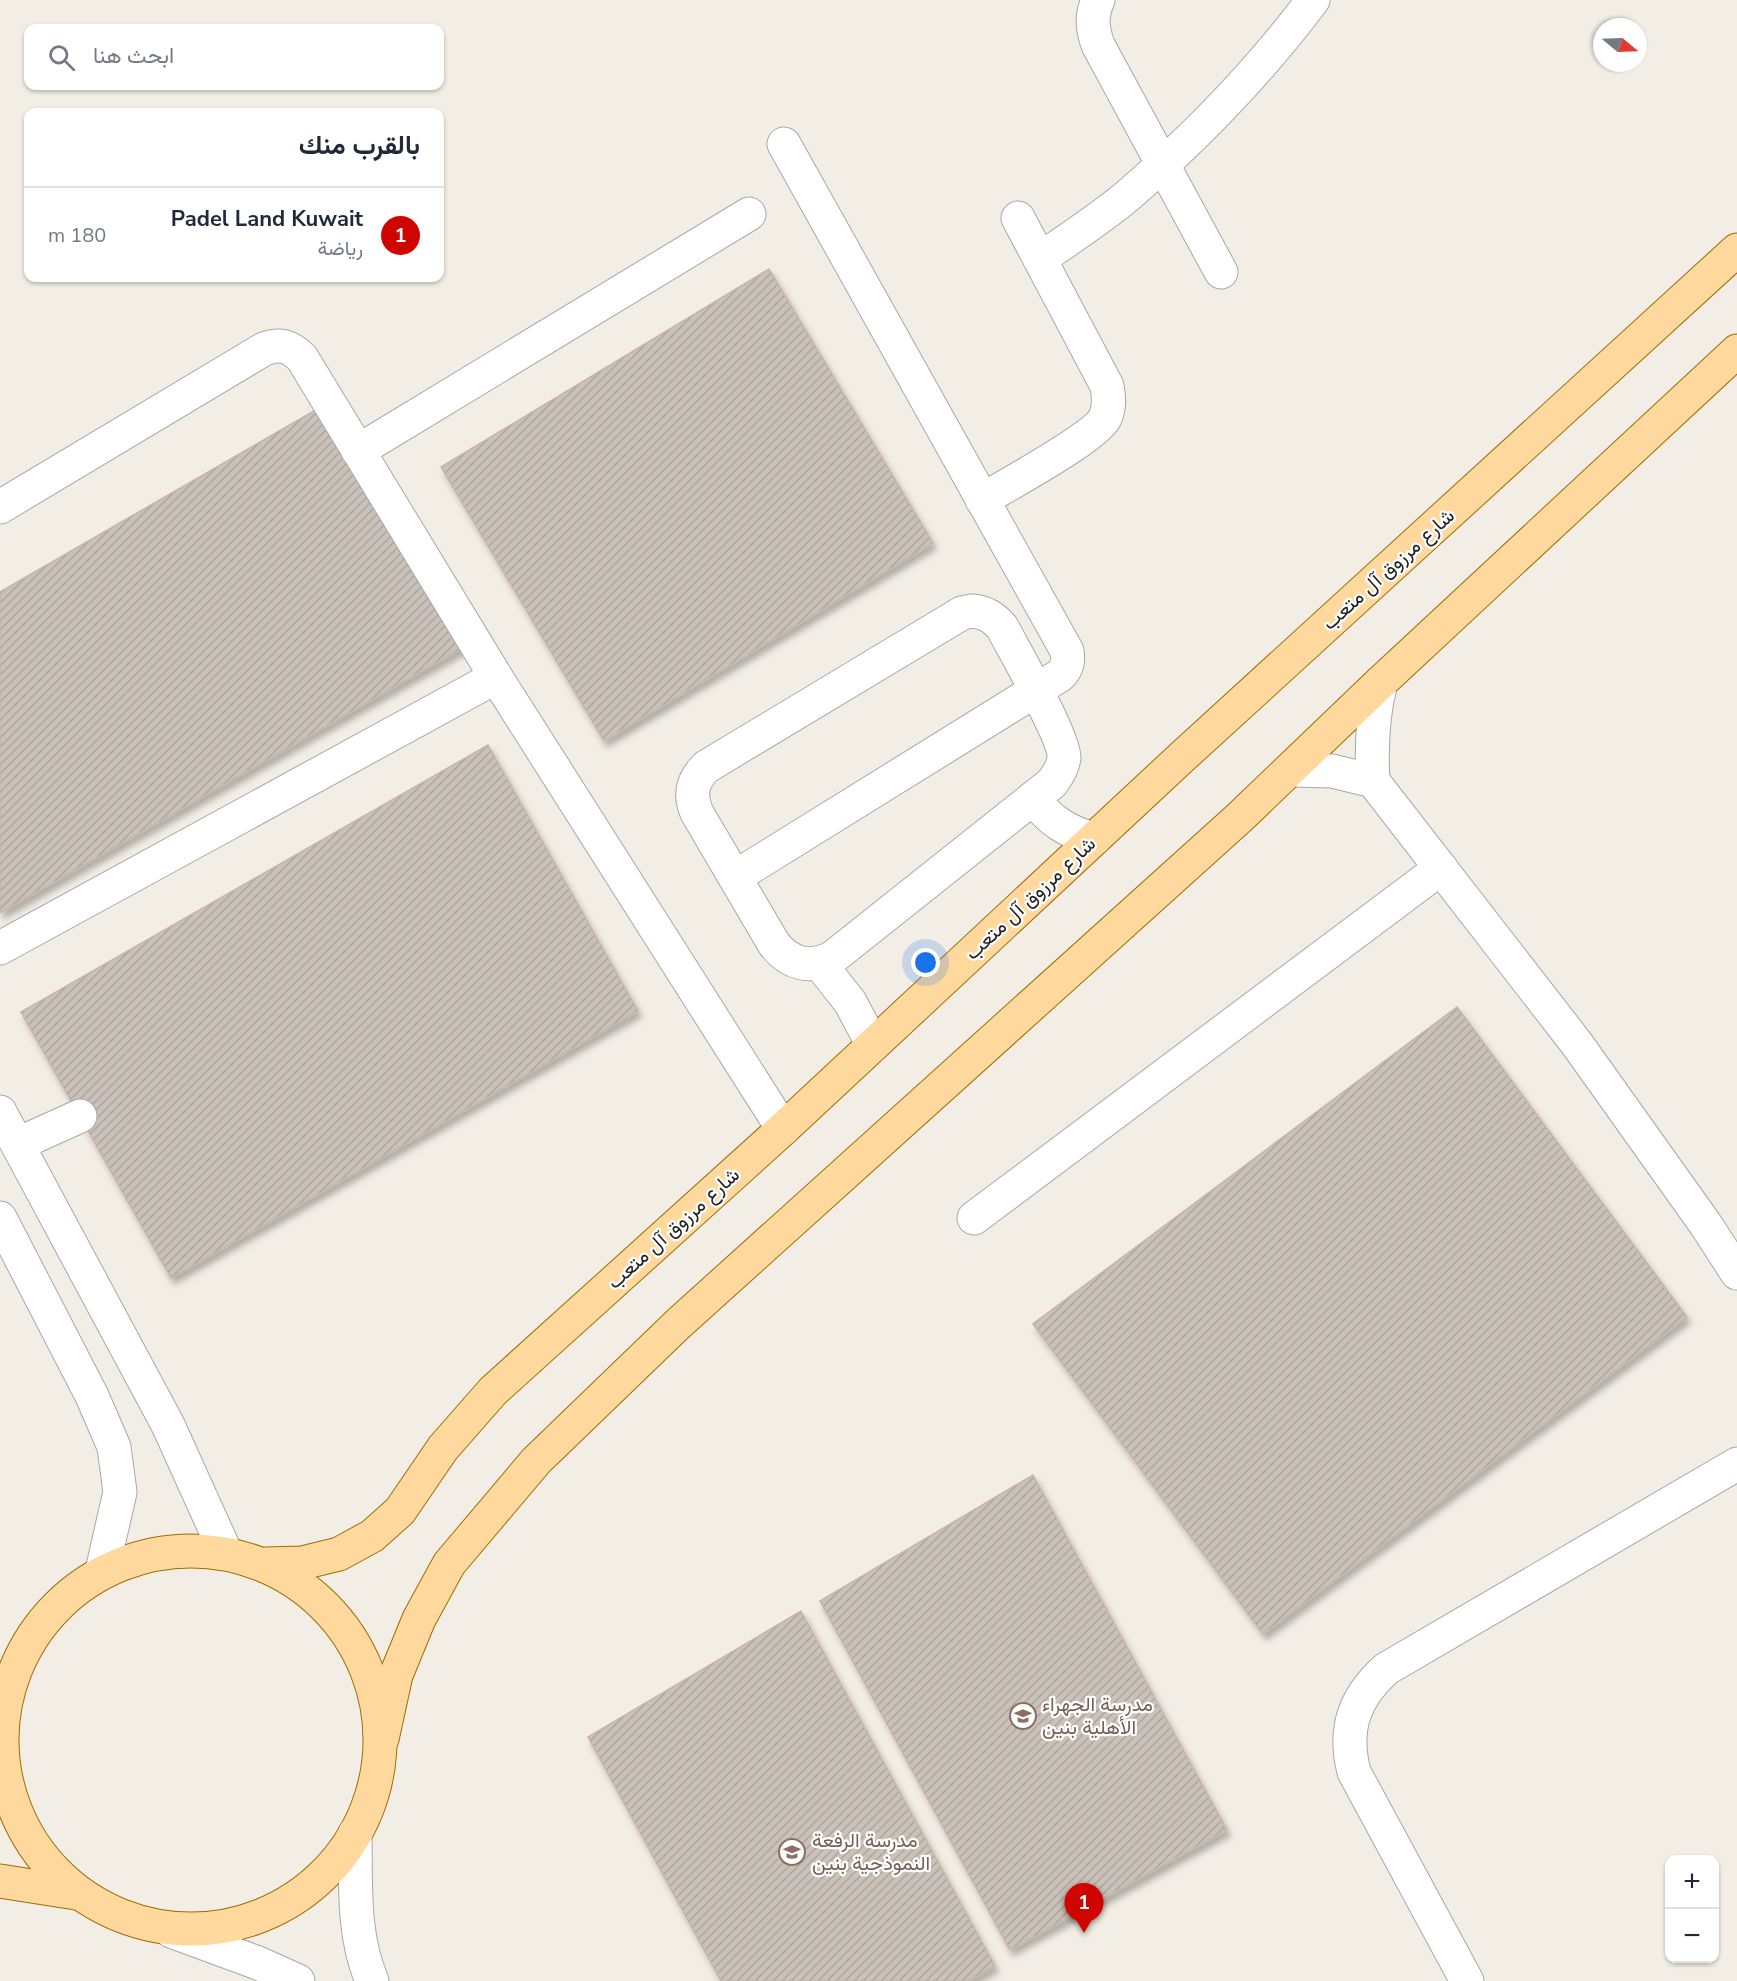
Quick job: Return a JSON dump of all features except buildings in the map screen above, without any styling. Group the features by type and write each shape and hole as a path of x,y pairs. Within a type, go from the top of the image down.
{"main road":[{"name":"شارع مرزوق آل متعب","path":"265,1564 302,1563 339,1554 372,1536 400,1511 443,1448 493,1390 783,1129 1094,839 1737,250"},
{"path":"21,1654 2,1718 6,1783 31,1844 76,1893 121,1918 171,1930 222,1929 271,1914 330,1872 369,1810 396,1676 419,1619 449,1564 536,1461 678,1324 1291,770 1381,682 1737,351"},
{"path":"0,1685 56,1606 102,1571 162,1551 225,1551 281,1571 334,1613 370,1672 382,1739"},
{"path":"0,1881 76,1893"}],"street":[{"path":"1098,0 1093,12 1092,29 1098,45 1221,272"},
{"path":"1040,259 1124,198 1216,114 1288,33 1313,0"},
{"path":"735,877 1035,691 1064,671 1068,658 1067,651 784,144"},
{"path":"358,451 749,214"},
{"path":"982,500 1089,435 1104,419 1109,409 1107,386 1018,218"},
{"path":"0,507 264,349 275,345 295,350 496,677 783,1129"},
{"path":"981,612 997,621 1059,737 1064,758 1057,776 1033,798 832,958 820,964 806,965 794,962 782,954 774,944 693,804 693,783 706,767 962,613 981,612"},
{"path":"0,948 496,677"},
{"path":"1381,682 1371,731 1373,781 1577,1044 1706,1225 1737,1273"},
{"path":"1291,770 1332,771 1373,781"},
{"path":"1033,798 1047,815 1066,829 1094,839"},
{"path":"974,1218 1441,868"},
{"path":"820,964 850,1002 873,1046"},
{"path":"0,1112 168,1425 225,1551"},
{"path":"18,1144 80,1116"},
{"path":"0,1218 92,1396 114,1447 120,1492 102,1571"},
{"path":"1467,1981 1354,1772 1349,1734 1353,1716 1361,1698 1372,1682 1386,1669 1737,1464"},
{"path":"355,1833 356,1918 364,1961 372,1981"},
{"path":"171,1930 298,1981"}],"place":[{"name":"مدرسة الجهراء الأهلية بنين","path":"1023,1716"},
{"name":"مدرسة الرفعة النموذجية بنين","path":"792,1852"},
{"name":"Padel Land Kuwait","path":"1084,1933"}]}
